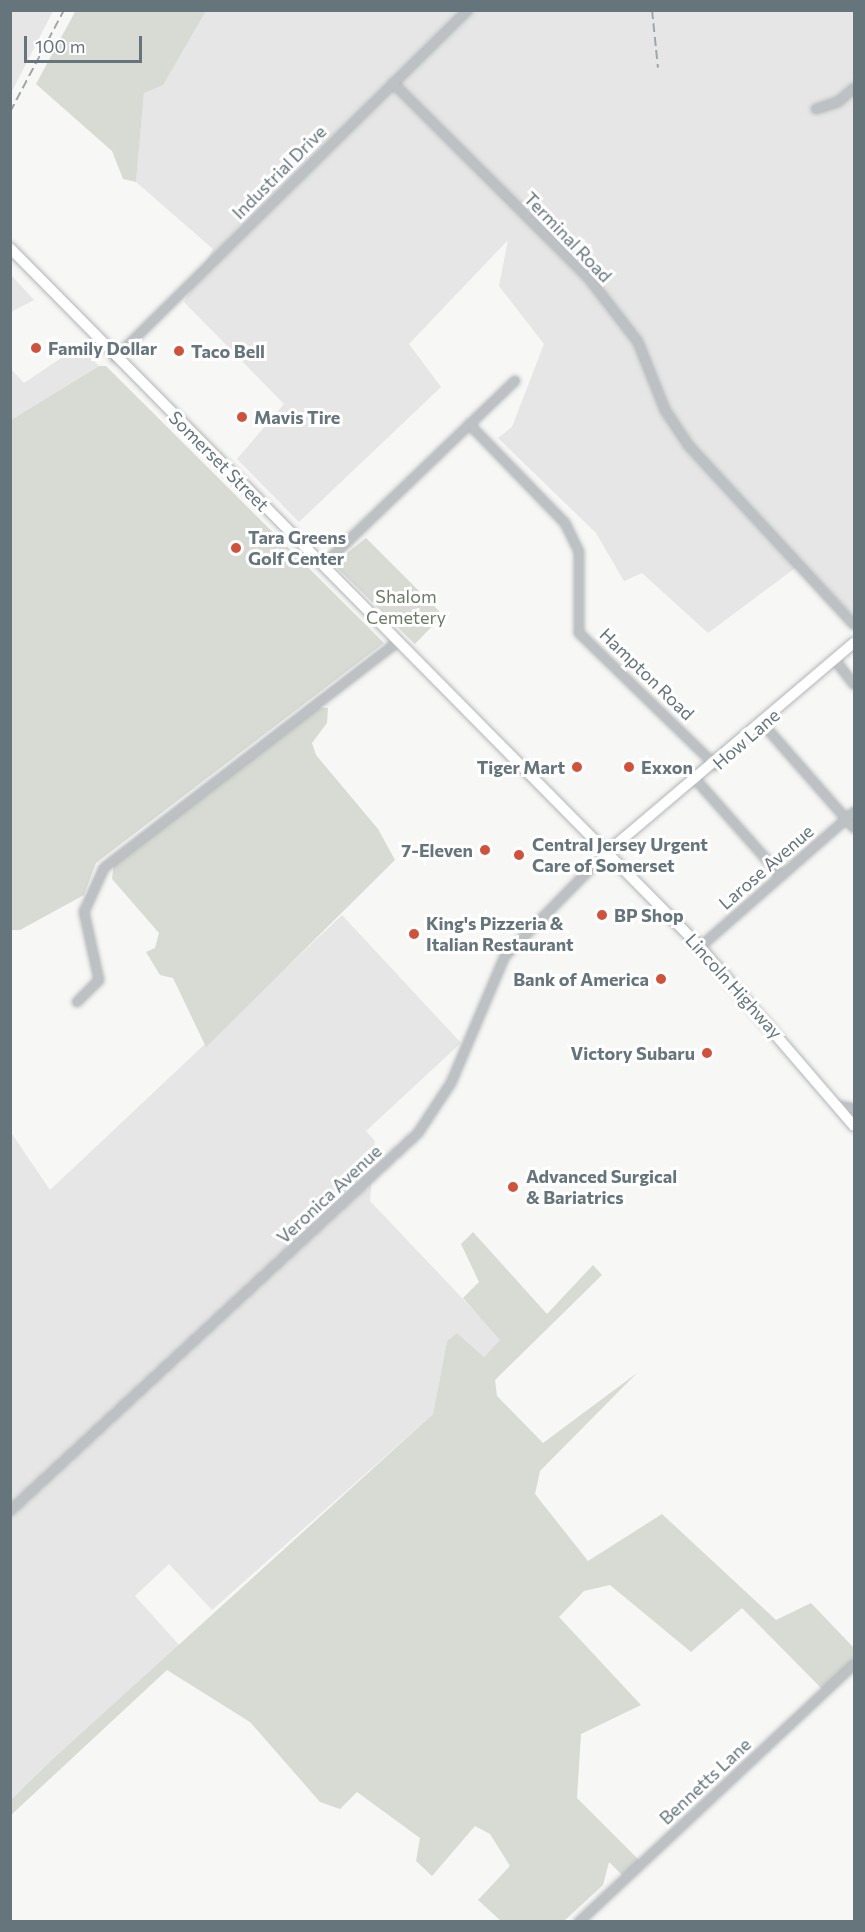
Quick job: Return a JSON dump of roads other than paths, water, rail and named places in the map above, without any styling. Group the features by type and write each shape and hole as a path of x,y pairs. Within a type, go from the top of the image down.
{"main road":[{"name":"Somerset Street","path":"10,248 115,358 399,641 606,853"},
{"name":"How Lane","path":"606,853 715,766 855,643"},
{"name":"Lincoln Highway","path":"606,853 700,947 855,1126"}],"street":[{"name":"Industrial Drive","path":"115,358 468,10"},
{"name":"Terminal Road","path":"393,83 587,276 638,342 665,410 689,446 855,625"},
{"path":"816,110 838,102 855,88"},
{"path":"323,565 515,381"},
{"name":"Hampton Road","path":"469,424 565,522 579,552 579,633 715,766"},
{"path":"77,1002 99,980 84,912 104,868 399,641"},
{"path":"835,660 855,684"},
{"path":"763,724 855,828"},
{"path":"697,781 782,876"},
{"name":"Larose Avenue","path":"700,947 855,812"},
{"name":"Veronica Avenue","path":"10,1511 418,1133 451,1083 505,956 606,853"},
{"path":"837,1105 855,1109"},
{"name":"Bennetts Lane","path":"579,1922 855,1665"}],"railway":[{"path":"10,112 64,10"},
{"path":"652,10 658,68"}],"place":[{"name":"Family Dollar","path":"36,348"},
{"name":"Taco Bell","path":"179,351"},
{"name":"Mavis Tire","path":"242,417"},
{"name":"Tara Greens Golf Center","path":"236,548"},
{"name":"Tiger Mart","path":"577,767"},
{"name":"Exxon","path":"629,767"},
{"name":"7-Eleven","path":"485,850"},
{"name":"Central Jersey Urgent Care of Somerset","path":"519,855"},
{"name":"BP Shop","path":"602,915"},
{"name":"King's Pizzeria & Italian Restaurant","path":"414,934"},
{"name":"Bank of America","path":"661,979"},
{"name":"Victory Subaru","path":"707,1053"},
{"name":"Advanced Surgical & Bariatrics","path":"513,1187"}],"park label":[{"name":"Shalom Cemetery","path":"406,607"}]}
